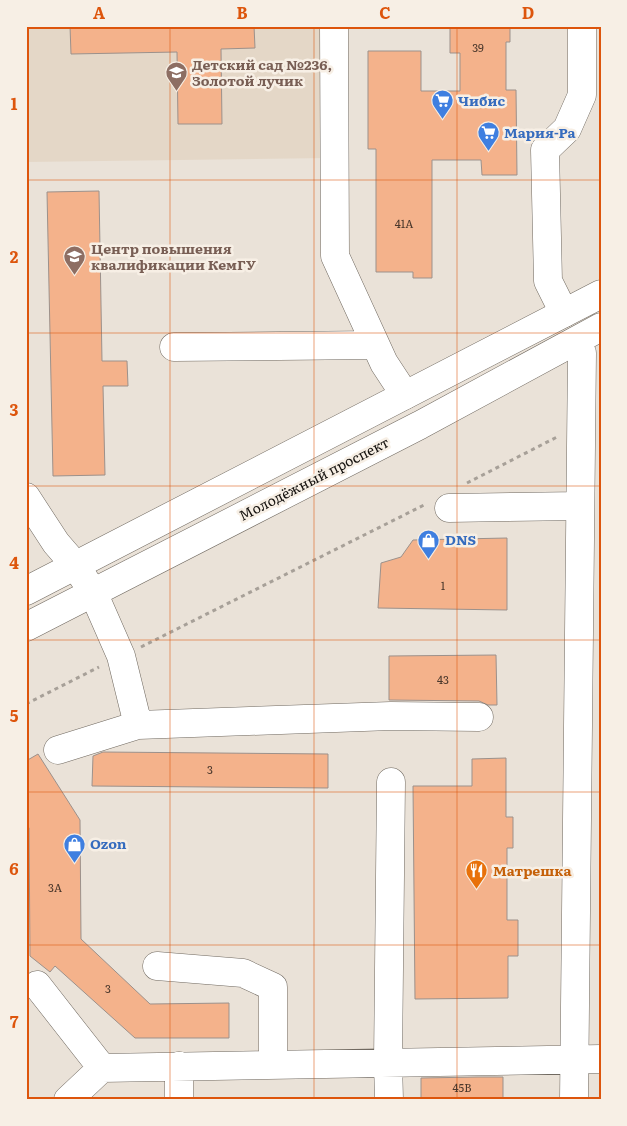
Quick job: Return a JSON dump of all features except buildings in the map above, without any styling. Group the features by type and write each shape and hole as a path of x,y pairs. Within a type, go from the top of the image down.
{"main road":[{"path":"334,26 335,256 384,363 405,395"},
{"path":"564,313 548,281 545,150 567,130 582,96 582,26"},
{"path":"26,591 601,294"},
{"name":"Молодёжный проспект","path":"26,627 420,425 601,327"},
{"path":"174,347 375,344"},
{"path":"554,351 591,347 581,426 574,1100"},
{"path":"26,497 56,543 75,565 93,592 121,656 138,725"},
{"path":"440,504 580,506"},
{"path":"58,750 138,725 391,716 479,717"},
{"path":"389,1100 391,782"},
{"path":"157,966 243,973 273,987 273,1064"},
{"path":"36,985 102,1068"},
{"path":"68,1100 102,1068 601,1059"},
{"path":"179,1066 179,1100"}],"path":[{"path":"466,483 581,426"},
{"path":"26,704 121,656 440,504"}],"shaded area":[{"name":"Детский сад №236, Золотой лучик","path":"26,26 326,26 328,158 26,162"}],"place":[{"name":"Детский сад №236, Золотой лучик","path":"176,92"},
{"name":"Чибис","path":"442,120"},
{"name":"Мария-Ра","path":"488,152"},
{"name":"Центр повышения квалификации КемГУ","path":"75,276"},
{"name":"DNS","path":"429,559"},
{"name":"Ozon","path":"74,863"},
{"name":"Матрешка","path":"477,890"}]}
